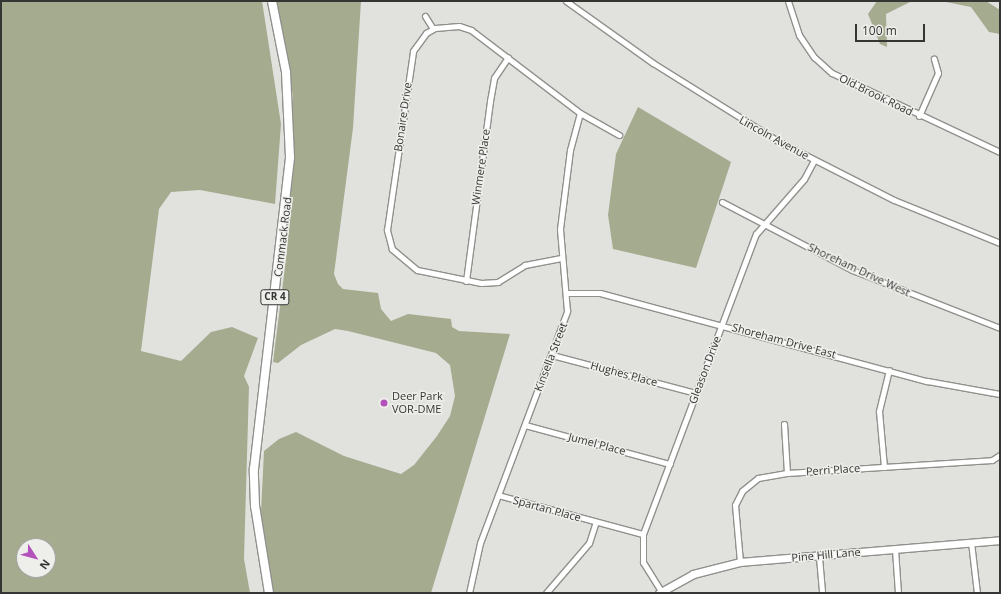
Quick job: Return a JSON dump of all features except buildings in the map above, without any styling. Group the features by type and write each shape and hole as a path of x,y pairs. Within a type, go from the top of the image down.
{"main road":[{"name":"Commack Road","path":"268,593 255,506 254,469 290,157 286,72 272,1"}],"street":[{"name":"Lincoln Avenue","path":"566,1 722,109 814,160 894,200 1000,243"},
{"name":"Old Brook Road","path":"788,1 799,35 822,65 846,82 1000,152"},
{"path":"425,16 433,29 459,26 508,57 580,113 619,134"},
{"name":"Bonaire Drive","path":"433,29 413,51 388,240 407,265 466,281 490,284 526,264 561,258"},
{"name":"Winmere Place","path":"466,281 494,78 508,57"},
{"path":"919,116 938,73 934,59"},
{"name":"Kinsella Street","path":"469,593 480,543 567,312 568,293 561,258 560,229 570,150 580,113"},
{"name":"Gleason Drive","path":"660,592 642,562 643,534 756,234 764,223 804,179 814,160"},
{"name":"Shoreham Drive West","path":"722,202 852,270 1000,328"},
{"name":"Shoreham Drive East","path":"568,293 600,293 722,324 955,388 1000,394"},
{"name":"Hughes Place","path":"552,355 696,393"},
{"path":"884,466 879,411 889,370"},
{"path":"784,424 787,473"},
{"name":"Jumel Place","path":"525,425 670,464"},
{"name":"Perri Place","path":"740,562 734,519 742,491 758,478 787,473 992,460 1000,455"},
{"name":"Spartan Place","path":"498,496 643,534"},
{"path":"546,593 589,543 596,522"},
{"name":"Pine Hill Lane","path":"660,592 693,574 740,562 819,557 1000,540"},
{"path":"971,542 977,593"},
{"path":"895,549 898,593"},
{"path":"819,557 822,593"}],"green space":[{"path":"1,1 262,1 281,124 275,204 200,190 171,192 159,209 141,351 181,361 211,332 232,327 258,338 244,376 249,387 244,559 250,593 1,593"},
{"path":"277,1 361,1 353,128 334,274 338,284 343,289 378,293 381,309 391,321 408,314 451,319 452,327 459,331 510,334 431,593 273,593 261,512 264,451 279,439 296,432 344,456 401,474 414,465 437,436 450,416 455,396 450,365 436,353 348,331 335,329 301,345 278,363 273,362 287,251 293,97"},
{"path":"877,1 933,1 910,2 886,14 887,47 880,44 868,14"},
{"path":"941,1 986,1 1000,10 1000,34 989,32 971,7"},
{"path":"638,107 731,162 696,268 613,249 608,215 616,154"}],"place":[{"name":"Deer Park VOR-DME","path":"384,403"}]}
